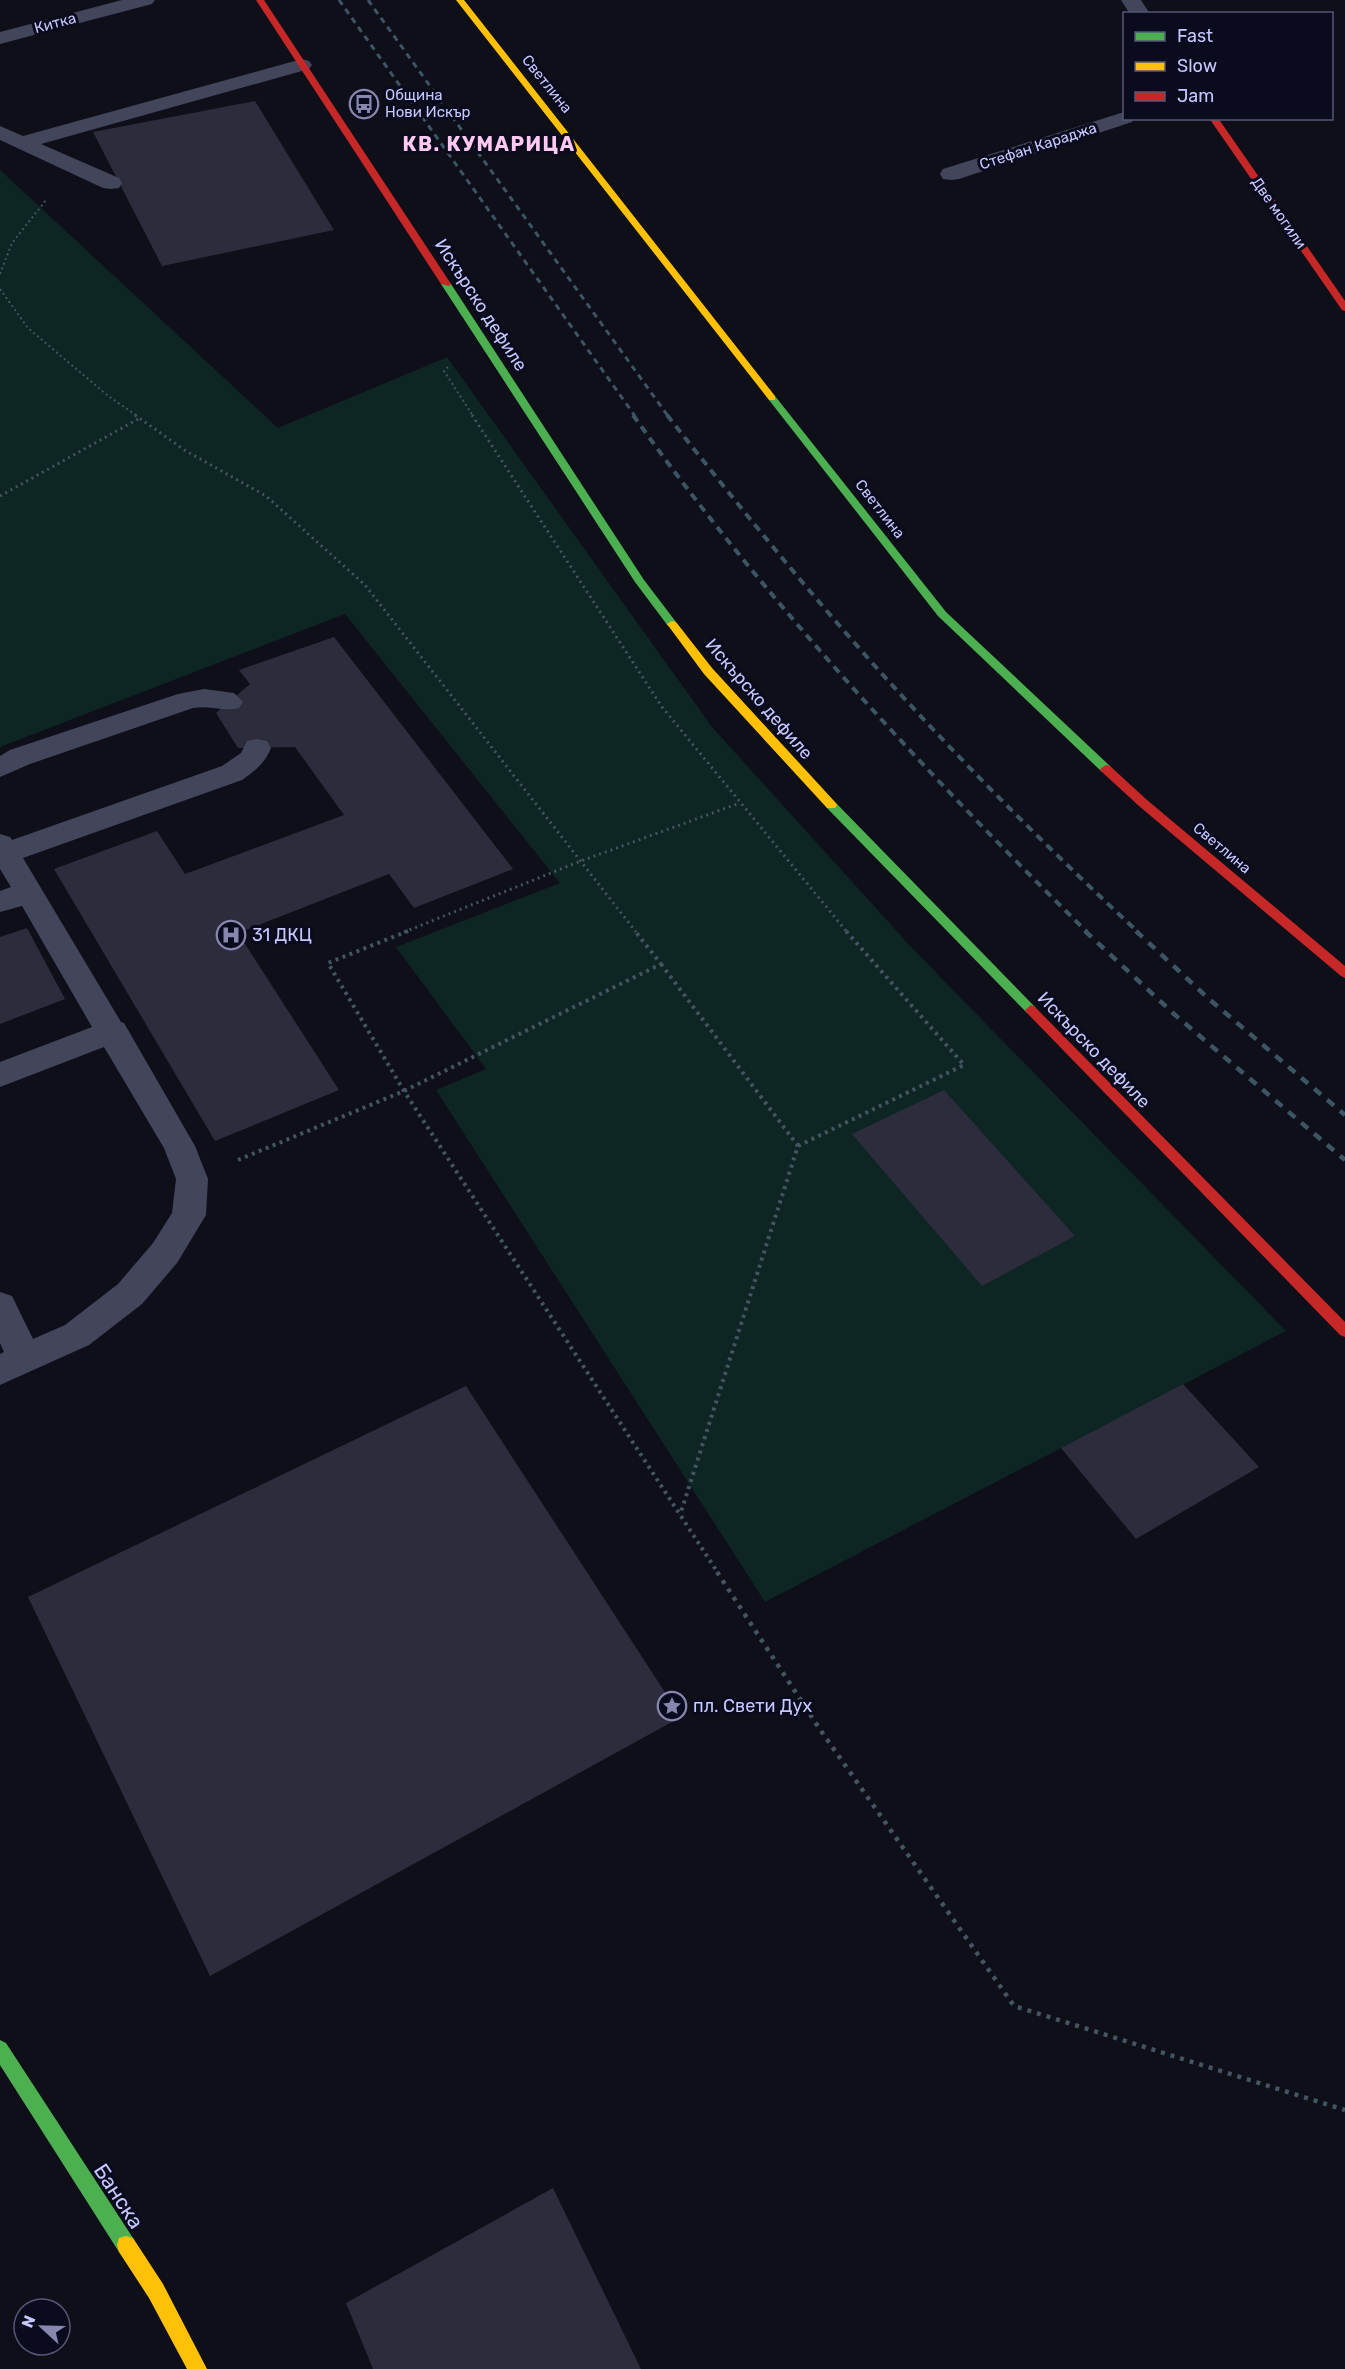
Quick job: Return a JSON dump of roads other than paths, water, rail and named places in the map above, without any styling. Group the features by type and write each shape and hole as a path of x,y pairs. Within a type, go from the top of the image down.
{"street":[{"name":"Китка","path":"0,38 145,0"},
{"name":"Искърско дефиле","path":"260,0 640,582 708,671 815,788 1345,1331"},
{"name":"Светлина","path":"460,0 942,614 1143,803 1345,973"},
{"path":"21,142 302,65"},
{"name":"Стефан Караджа","path":"951,174 1123,119"},
{"name":"Две могили","path":"1214,120 1345,308"},
{"path":"0,132 111,183"},
{"path":"0,768 20,757 188,700 205,697 222,698 229,702"},
{"path":"0,1306 12,1365 77,1335 130,1294 165,1253 189,1215 192,1179 179,1146 113,1031 14,897 3,848 232,773 248,764 257,748"},
{"path":"0,1075 113,1031"},
{"name":"Банска","path":"0,2049 156,2291 197,2369"}],"railway":[{"path":"339,0 635,416"},
{"path":"368,0 668,416"},
{"path":"633,415 737,552 849,683 966,810 1087,932"},
{"path":"667,415 781,557 920,716 991,789 1138,932"},
{"path":"1085,931 1174,1014 1345,1160"},
{"path":"1136,931 1209,999 1345,1115"}],"place":[{"name":"Община Нови Искър","path":"364,104"},
{"name":"31 ДКЦ","path":"231,935"},
{"name":"пл. Свети Дух","path":"672,1706"}],"district":[{"name":"КВ. КУМАРИЦА","path":"489,144"}]}
